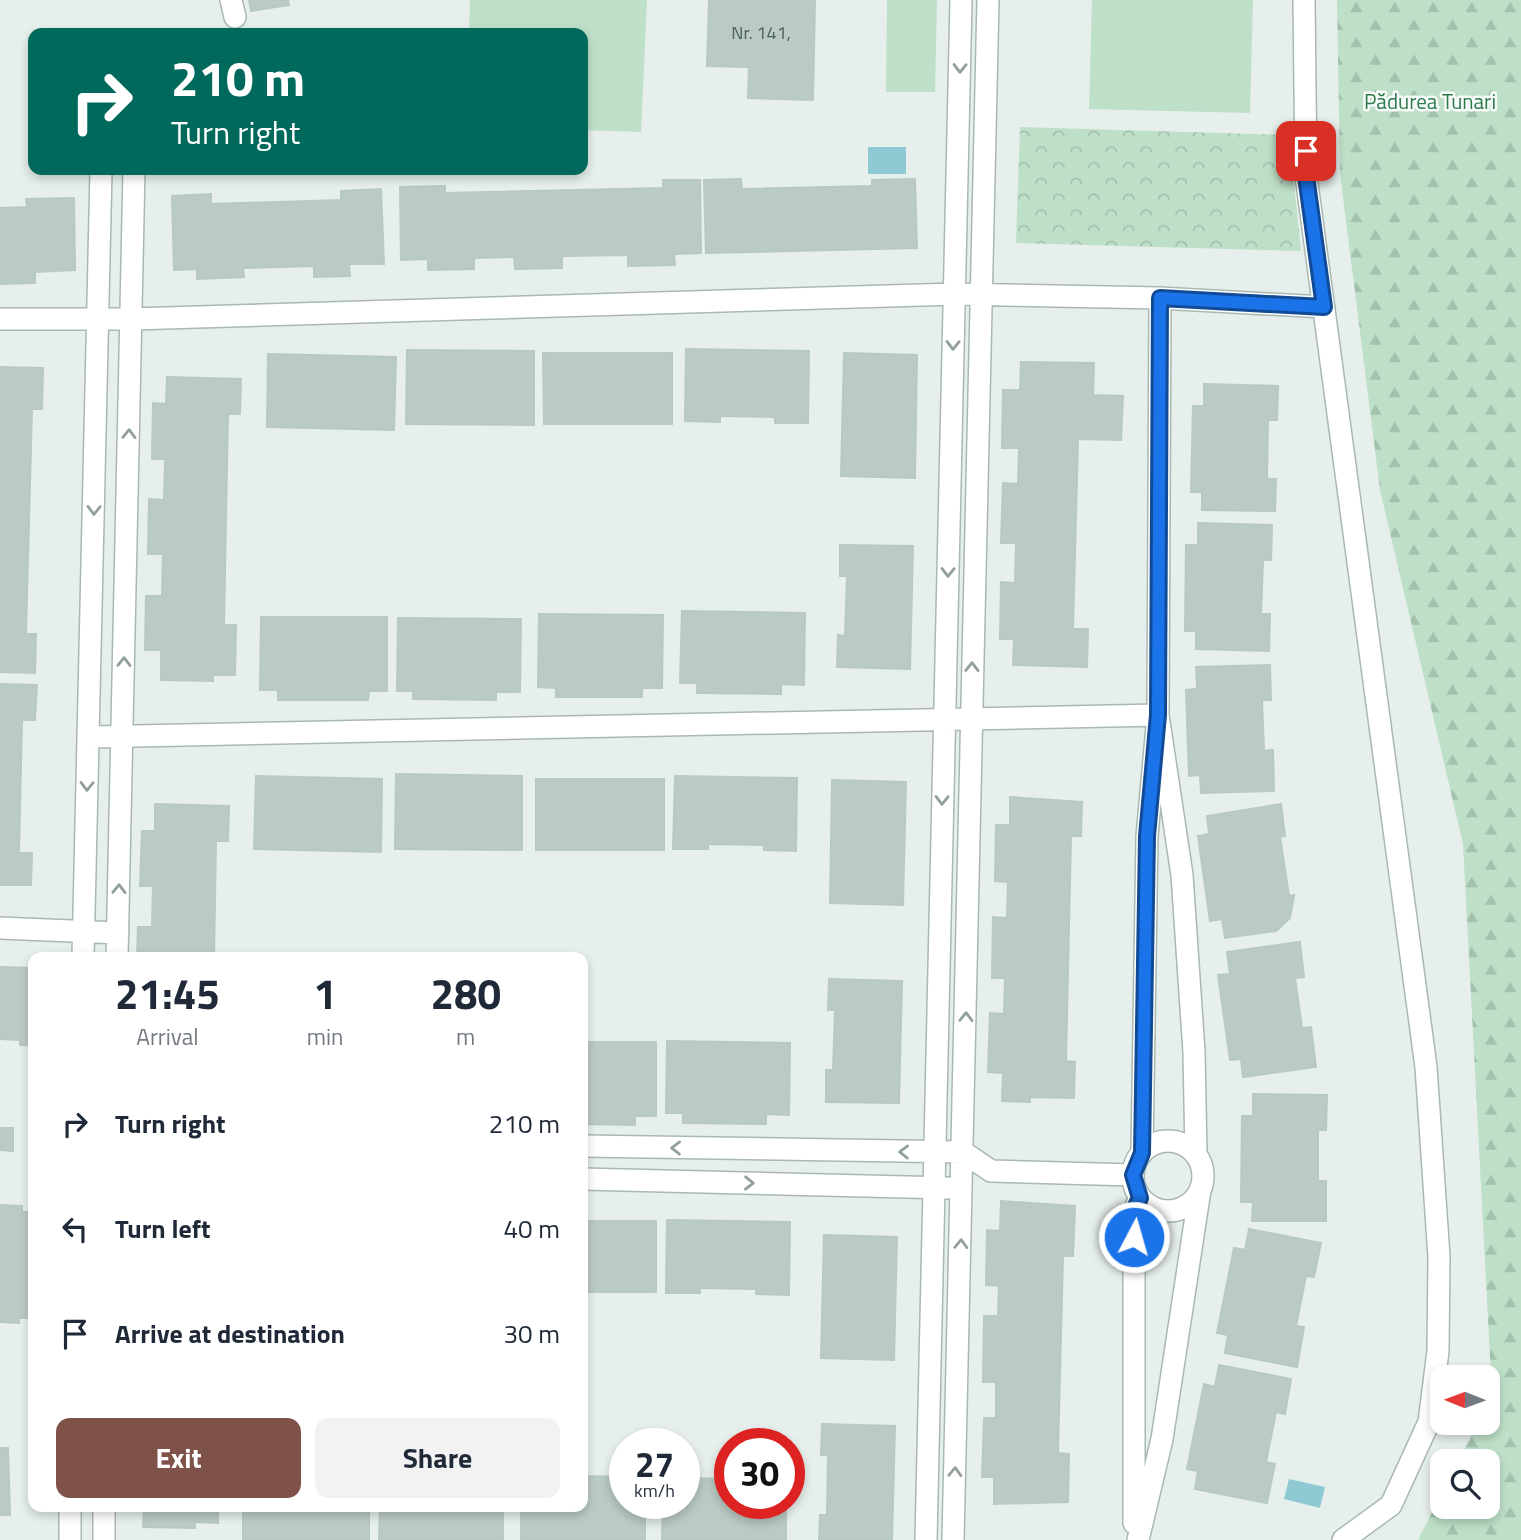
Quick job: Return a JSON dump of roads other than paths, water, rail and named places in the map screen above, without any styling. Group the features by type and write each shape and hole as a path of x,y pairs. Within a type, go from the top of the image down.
{"street":[{"path":"926,1540 961,0"},
{"path":"953,1540 988,0"},
{"path":"1304,0 1306,176 1426,1067 1439,1257 1438,1351 1429,1422 1391,1504 1343,1540"},
{"path":"83,952 101,175"},
{"path":"117,952 134,175"},
{"path":"0,319 132,319 955,294 1160,298 1324,307"},
{"path":"1160,298 1158,715 1147,836 1142,1153 1133,1175 1140,1198 1149,1206 1172,1211 1194,1200 1200,1190"},
{"path":"88,737 1158,715"},
{"path":"1136,1540 1162,1439 1203,1178 1196,1155 1194,1052 1182,875 1158,715"},
{"path":"0,928 118,933"},
{"path":"1142,1153 1163,1141 1187,1147 1196,1155"},
{"path":"588,1146 963,1152 990,1171"},
{"path":"588,1179 962,1188 990,1171 1133,1175"},
{"path":"1136,1540 1134,1210 1140,1198"},
{"path":"70,1512 70,1540"},
{"path":"104,1512 104,1540"}],"water":[{"path":"868,147 906,147 906,174 868,174"},
{"path":"1289,1479 1325,1487 1320,1508 1284,1499"}],"park label":[{"name":"Pădurea Tunari","path":"1430,102"}]}
